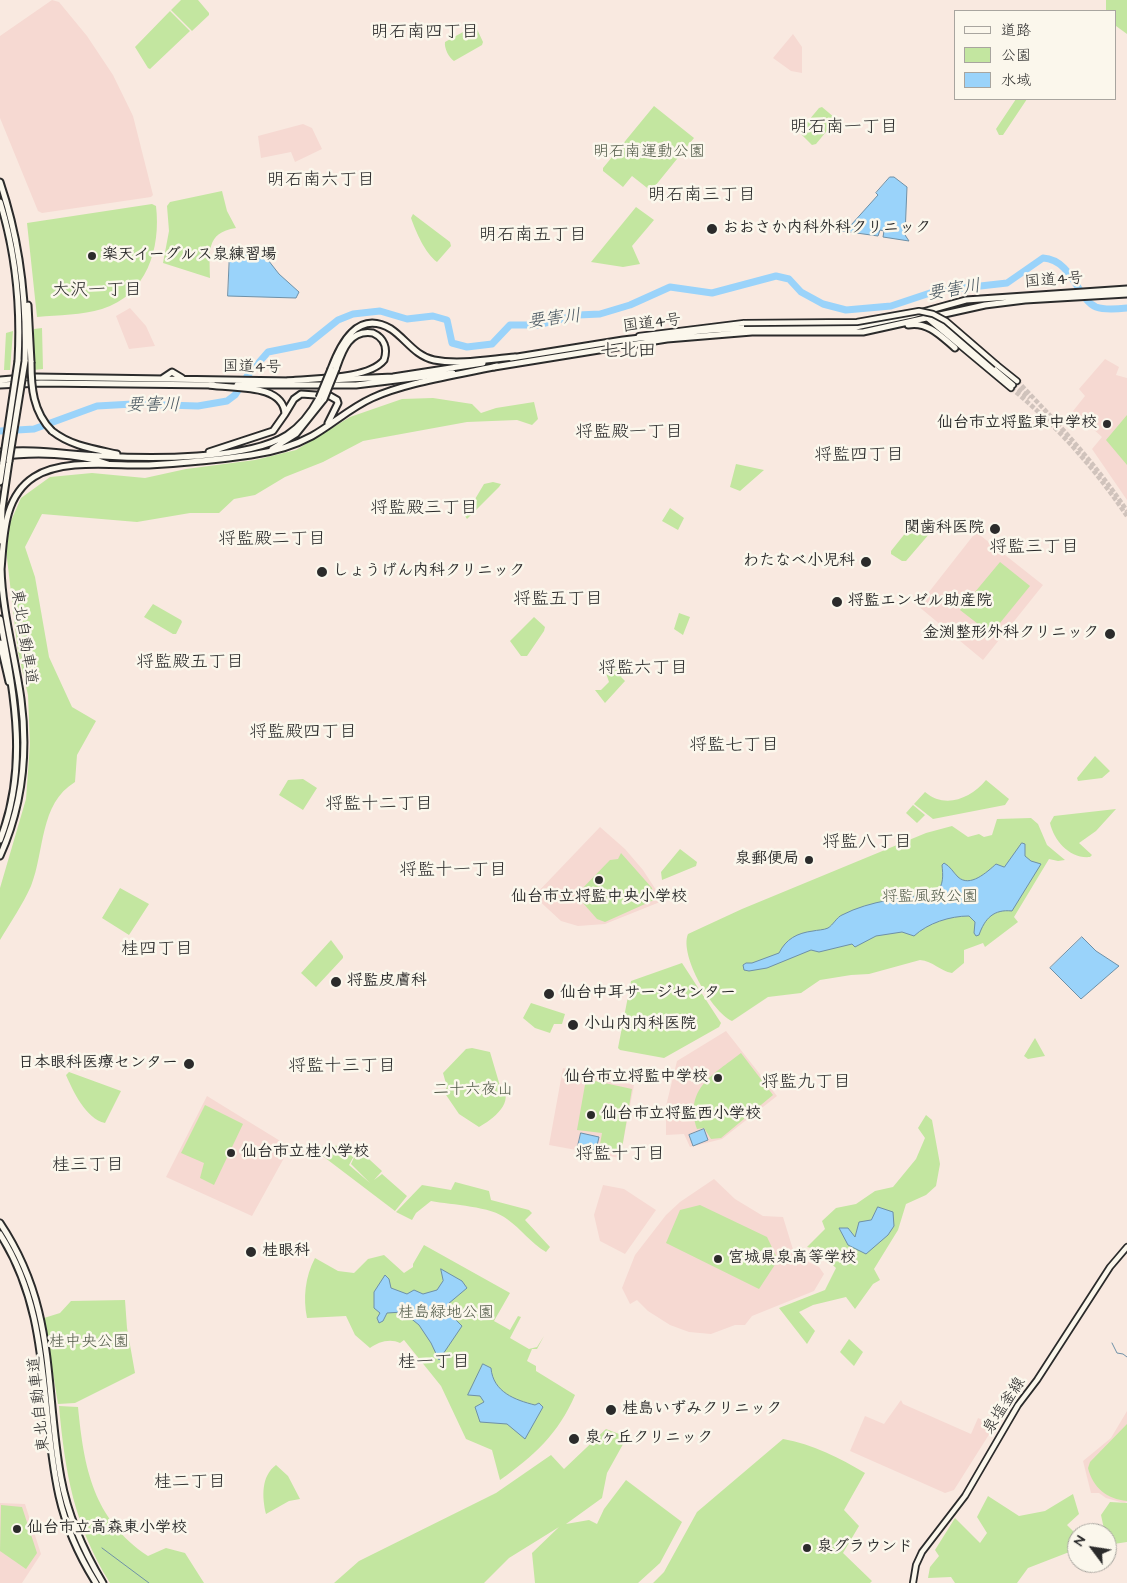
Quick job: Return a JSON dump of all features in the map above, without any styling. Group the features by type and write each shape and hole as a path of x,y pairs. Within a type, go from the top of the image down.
{"highway":[{"name":"東北自動車道","path":"0,182 12,221 21,263 28,362 2,509 1,570 6,616 21,701 24,738 19,796 0,856"},
{"path":"0,202 16,275 20,319 18,361 9,425 1,459 0,482"},
{"name":"国道4号","path":"0,380 36,377 184,379 238,380 247,385 356,386 667,339 752,332 852,332 891,326 985,304 1127,289"},
{"name":"国道4号","path":"1088,294 1127,294"},
{"name":"国道4号","path":"0,385 41,383 210,385 234,387 288,381 356,380 393,377 623,340 753,327 851,328 974,299 1076,295"},
{"path":"891,326 896,328 913,324 924,326 936,332 955,348"},
{"path":"250,455 276,447 296,434 321,399 346,337 356,329 369,325 391,329 419,354 433,360 516,357"},
{"path":"288,381 346,376 368,370 384,360 386,352 384,343 373,333 359,333 346,345 333,369"},
{"path":"28,362 34,401 45,424 52,431 67,441 83,447 128,456"},
{"path":"1,570 8,514 13,499 25,483 36,476 57,468 109,464 167,464 250,455 295,444 326,427 355,406 374,397 497,366"},
{"path":"247,385 274,394 283,403 285,414"},
{"path":"197,456 273,431 294,399 301,394 337,400 338,406 326,427"},
{"path":"0,452 24,450 104,457 197,456 248,449 285,436 306,419 321,399"},
{"path":"1,459 45,455 99,460 109,464"},
{"name":"東北自動車道","path":"0,619 18,739 16,777 9,812 0,840"},
{"path":"0,642 16,719"},
{"name":"東北自動車道","path":"0,1223 21,1259 37,1302 48,1353 58,1462 66,1500 80,1541 103,1583"},
{"name":"東北自動車道","path":"0,1234 27,1290 38,1330 52,1456 63,1512 77,1549 96,1583"}],"main road":[{"path":"623,340 654,333 744,323 857,322 919,311 933,314 946,321 997,365 1014,384 923,312"},
{"name":"泉塩釜線","path":"913,1583 916,1565 922,1552 962,1500 1018,1405 1110,1267 1127,1247"}],"shaded area":[{"path":"52,0 59,2 87,36 113,75 133,116 153,195 151,197 42,213 38,211 0,118 0,36"},
{"path":"793,34 802,47 802,73 791,71 773,58"},
{"path":"303,124 312,128 322,149 295,162 291,152 261,158 258,136"},
{"path":"130,308 146,326 155,346 129,349 116,316"},
{"name":"仙台市立将監東中学校","path":"1105,359 1119,367 1116,375 1127,378 1127,500 1092,449 1102,437 1073,411 1085,396 1079,389"},
{"path":"976,532 1043,585 983,660 918,606"},
{"name":"仙台市立将監中央小学校","path":"600,827 625,849 643,870 656,890 660,902 605,924 578,926 561,921 534,896"},
{"name":"仙台市立将監中学校","path":"726,1031 777,1096 722,1139 690,1147 684,1134 666,1135 666,1106 677,1061"},
{"name":"仙台市立将監西小学校","path":"563,1068 634,1085 620,1158 549,1145"},
{"name":"仙台市立桂小学校","path":"207,1096 290,1147 252,1216 166,1177"},
{"name":"宮城県泉高等学校","path":"714,1179 735,1199 763,1216 783,1217 795,1256 819,1267 824,1274 814,1291 752,1316 745,1325 735,1325 711,1334 689,1332 670,1325 648,1311 637,1300 630,1304 622,1288 635,1255 666,1215 680,1202"},
{"path":"603,1185 624,1189 656,1210 625,1254 600,1241 594,1215"},
{"path":"901,1400 903,1404 971,1434 978,1418 995,1425 954,1490 945,1493 850,1451 865,1416 884,1424"},
{"path":"1127,1411 1127,1502 1124,1503 1106,1498 1099,1493 1091,1493 1083,1461 1111,1438"},
{"name":"仙台市立高森東小学校","path":"0,1503 25,1504 41,1554 22,1583 0,1583"}],"green space":[{"path":"181,0 198,0 209,13 192,31 171,10"},
{"path":"1106,0 1127,0 1127,34 1117,27 1117,10 1106,10"},
{"path":"170,11 190,31 150,69 135,47"},
{"path":"472,27 476,27 483,42 482,45 454,61 447,53 445,42"},
{"path":"1015,100 1026,100 1003,135 999,135 996,129"},
{"name":"明石南運動公園","path":"654,106 694,138 651,191 632,176 623,187 603,171 603,168"},
{"path":"822,107 835,118 835,121 816,144 812,145 799,132 819,108"},
{"path":"222,191 227,211 236,228 219,234 214,239 210,252 210,278 163,263 169,231 167,206 170,202"},
{"name":"楽天イーグルス泉練習場","path":"152,204 156,206 157,222 153,253 148,268 130,293 102,309 37,317 27,223"},
{"path":"636,207 654,220 632,246 640,264 623,267 591,262"},
{"path":"413,214 450,242 451,246 437,262 418,236 411,218"},
{"path":"42,328 43,369 34,370 34,329"},
{"path":"13,331 10,370 4,370 6,333"},
{"path":"433,398 472,404 481,413 496,408 534,402 538,419 532,425 517,420 467,422 363,441 323,462 285,477 255,495 234,499 219,513 190,513 137,522 42,514 25,547 35,577 49,657 72,707 96,721 77,755 75,782 63,791 49,815 31,886 0,940 0,888 26,799 30,744 28,695 18,652 6,550 10,523 21,498 50,477 92,473 145,478 186,469 255,460 296,450 350,417 402,399"},
{"path":"1127,415 1127,465 1106,440"},
{"path":"736,464 764,470 740,491 730,487"},
{"path":"493,482 501,484 467,519 465,516 484,484"},
{"path":"670,508 684,518 678,530 662,521"},
{"path":"915,521 930,533 906,561 902,561 891,554 891,551"},
{"path":"1000,562 1030,586 991,634 960,610"},
{"path":"153,604 181,620 182,622 176,634 144,617"},
{"path":"679,613 690,617 683,635 674,629"},
{"path":"534,617 545,627 544,631 527,656 521,656 510,641"},
{"path":"611,666 623,674 621,677 625,681 605,703 595,690 601,690 609,682 606,673"},
{"path":"1095,756 1110,771 1102,778 1078,781 1077,778"},
{"path":"303,779 317,788 303,810 279,795 288,780"},
{"path":"986,780 1009,799 1005,805 933,819 914,804 925,792 941,800 957,800 973,792"},
{"path":"913,805 925,815 917,823 906,813"},
{"path":"1116,809 1096,831 1079,843 1092,855 1090,857 1076,855 1064,848 1055,836 1050,823 1054,816"},
{"name":"将監風致公園","path":"1031,818 1038,824 1047,845 1065,860 1049,859 1014,917 1018,922 985,947 983,943 964,950 964,963 952,973 929,962 920,960 869,974 820,980 801,993 768,997 732,1021 715,1007 699,982 688,955 686,943 688,934 742,909 926,833 952,826 968,837 979,834 984,837 992,835 997,819"},
{"path":"680,849 697,862 696,866 662,880 661,872"},
{"path":"621,853 652,888 654,900 605,922 597,919 576,895 610,860 618,859"},
{"path":"120,888 149,904 129,935 102,918"},
{"path":"331,940 343,958 316,987 301,973"},
{"path":"682,963 721,1023 719,1027 664,1058 620,1050 618,1048 631,981"},
{"path":"531,1003 565,1014 562,1024 554,1024 550,1033 535,1028 523,1018"},
{"path":"1035,1038 1045,1056 1028,1059 1024,1056"},
{"name":"二十六夜山","path":"472,1048 490,1052 500,1086 505,1092 506,1098 501,1110 479,1127 459,1114 444,1092 447,1087 443,1073 466,1049"},
{"path":"741,1053 773,1095 721,1138 711,1139 704,1128 697,1129 694,1103 698,1093 711,1076"},
{"path":"69,1072 121,1091 105,1123 92,1116 81,1104 66,1075"},
{"path":"586,1079 632,1089 621,1154 599,1150 602,1133 577,1130"},
{"path":"205,1105 243,1124 214,1185 200,1178 204,1163 181,1153"},
{"path":"926,1115 932,1120 940,1164 936,1186 926,1195 906,1204 898,1230 874,1269 880,1280 873,1284 855,1309 846,1297 813,1305 799,1312 815,1331 807,1344 779,1308 825,1290 836,1268 815,1249 807,1247 825,1229 822,1221 836,1208 856,1204 875,1191 893,1187 916,1159 925,1138 918,1128"},
{"path":"323,1146 341,1146 353,1151 355,1154 349,1165 370,1183 351,1164 358,1149 382,1171 374,1180 382,1174 407,1196 395,1211 320,1154"},
{"path":"455,1182 489,1191 491,1200 529,1210 532,1213 525,1220 550,1247 546,1252 507,1219 491,1211 431,1201 416,1213 412,1220 396,1212 422,1185 451,1190"},
{"path":"700,1205 767,1237 778,1260 759,1289 666,1243 680,1210"},
{"name":"桂島緑地公園","path":"424,1245 510,1293 494,1321 510,1330 518,1316 521,1317 510,1338 529,1349 537,1347 544,1336 537,1349 532,1349 527,1361 536,1366 536,1371 575,1395 569,1409 553,1433 534,1453 500,1480 492,1450 466,1439 441,1386 404,1340 400,1343 384,1341 370,1348 355,1335 346,1316 307,1318 306,1288 315,1258 338,1271 354,1273 368,1259 384,1255 404,1273 413,1267"},
{"name":"桂中央公園","path":"125,1300 127,1328 135,1373 75,1403 58,1404 44,1318 60,1313 71,1301"},
{"path":"849,1339 863,1352 854,1366 840,1352"},
{"path":"59,1406 78,1407 88,1471 103,1509 115,1526 129,1541 148,1556 166,1548 185,1553 204,1583 110,1583 88,1540 73,1498 64,1454"},
{"path":"1127,1424 1127,1501 1113,1498 1097,1487 1088,1468 1090,1462"},
{"path":"606,1429 627,1437 607,1473 602,1498 566,1524 589,1520 597,1524 604,1509 626,1480 682,1522 660,1563 638,1583 535,1583 532,1553 559,1527 509,1558 484,1583 334,1583 359,1561 496,1493 551,1455 564,1469"},
{"path":"783,1439 805,1444 826,1452 865,1473 844,1510 859,1526 843,1553 872,1581 870,1583 653,1583 664,1572 697,1512"},
{"path":"276,1465 288,1476 300,1499 289,1501 266,1514 264,1501 265,1481"},
{"path":"1073,1494 1079,1514 1067,1523 1067,1553 1028,1568 1017,1583 955,1583 951,1577 928,1578 930,1567 939,1556 935,1550 955,1518 980,1543 987,1533 977,1517 988,1496 1019,1516 1045,1511"},
{"path":"1110,1502 1127,1503 1127,1542 1117,1544 1117,1523 1103,1523 1101,1515"},
{"name":"仙台市立高森東小学校","path":"1,1505 22,1507 37,1553 26,1569 0,1551"}],"water":[{"path":"890,177 894,177 907,187 905,235 909,241 883,237 884,231 880,230 878,236 842,231 851,225 878,195 876,193"},
{"path":"230,251 261,251 279,274 299,292 296,298 228,296"},
{"path":"1022,843 1025,844 1025,856 1031,861 1041,864 1012,911 995,913 987,919 979,935 976,936 974,933 975,922 969,916 954,917 926,927 914,936 902,932 876,936 855,947 852,944 819,952 811,950 767,968 744,970 743,965 746,963 752,963 779,953 785,944 793,938 802,933 828,928 840,916 853,910 888,900 936,893 942,883 942,865 944,863 958,877 968,881 978,878 996,864 1004,867"},
{"path":"1082,937 1096,951 1119,966 1081,999 1050,968"},
{"path":"704,1129 708,1140 693,1146 689,1135"},
{"path":"581,1133 599,1137 596,1150 578,1146"},
{"path":"878,1207 893,1212 894,1226 888,1235 866,1254 848,1245 839,1228 848,1228 855,1237 859,1222 871,1220"},
{"path":"441,1269 462,1281 467,1288 448,1304 447,1311 462,1326 439,1360 419,1325 403,1312 387,1313 383,1321 379,1323 377,1318 380,1313 374,1308 374,1292 385,1275 389,1279 391,1288 407,1294 414,1290 423,1294 437,1290 443,1281"},
{"path":"483,1364 491,1368 496,1383 506,1394 527,1403 535,1405 539,1403 543,1407 525,1439 507,1424 480,1422 475,1407 484,1402 480,1396 468,1395"}],"waterway":[{"name":"要害川","path":"0,431 34,429 97,406 133,404 198,406 227,401 235,395 248,375 268,352 308,344 338,320 353,314 380,311 407,319 433,316 447,320 452,343 467,347 492,344 510,325 537,325 578,315 600,314 630,305 670,287 712,293 776,276 789,279 801,292 823,304 846,310 891,306 936,291 1007,283 1043,258 1053,260 1061,265 1089,303 1096,307 1107,309 1127,308"},
{"path":"1112,1343 1117,1353 1127,1357"},
{"path":"102,1548 149,1583"}],"tunnel":[{"path":"1017,381 1075,443 1127,511"},
{"path":"1013,385 1030,398"},
{"path":"1011,388 1044,417 1074,448 1101,480 1127,516"}],"place":[{"name":"おおさか内科外科クリニック","path":"712,229"},
{"name":"楽天イーグルス泉練習場","path":"92,256"},
{"name":"仙台市立将監東中学校","path":"1107,424"},
{"name":"関歯科医院","path":"995,529"},
{"name":"わたなべ小児科","path":"866,562"},
{"name":"しょうげん内科クリニック","path":"322,572"},
{"name":"将監エンゼル助産院","path":"837,602"},
{"name":"金渕整形外科クリニック","path":"1110,634"},
{"name":"泉郵便局","path":"809,860"},
{"name":"仙台市立将監中央小学校","path":"599,880"},
{"name":"将監皮膚科","path":"336,982"},
{"name":"仙台中耳サージセンター","path":"549,994"},
{"name":"小山内内科医院","path":"573,1025"},
{"name":"日本眼科医療センター","path":"189,1064"},
{"name":"仙台市立将監中学校","path":"718,1078"},
{"name":"仙台市立将監西小学校","path":"591,1115"},
{"name":"仙台市立桂小学校","path":"231,1153"},
{"name":"桂眼科","path":"251,1252"},
{"name":"宮城県泉高等学校","path":"718,1259"},
{"name":"桂島いずみクリニック","path":"611,1410"},
{"name":"泉ヶ丘クリニック","path":"574,1439"},
{"name":"仙台市立高森東小学校","path":"17,1529"},
{"name":"泉グラウンド","path":"807,1548"}],"district":[{"name":"明石南四丁目","path":"425,33"},
{"name":"明石南一丁目","path":"844,128"},
{"name":"明石南六丁目","path":"321,181"},
{"name":"明石南三丁目","path":"702,196"},
{"name":"明石南五丁目","path":"533,236"},
{"name":"大沢一丁目","path":"97,291"},
{"name":"七北田","path":"628,352"},
{"name":"将監殿一丁目","path":"629,433"},
{"name":"将監四丁目","path":"859,456"},
{"name":"将監殿三丁目","path":"424,509"},
{"name":"将監殿二丁目","path":"272,540"},
{"name":"将監三丁目","path":"1034,548"},
{"name":"将監五丁目","path":"558,600"},
{"name":"将監殿五丁目","path":"190,663"},
{"name":"将監六丁目","path":"643,669"},
{"name":"将監殿四丁目","path":"303,733"},
{"name":"将監七丁目","path":"734,746"},
{"name":"将監十二丁目","path":"379,805"},
{"name":"将監八丁目","path":"867,843"},
{"name":"将監十一丁目","path":"453,871"},
{"name":"桂四丁目","path":"157,950"},
{"name":"将監十三丁目","path":"342,1067"},
{"name":"将監九丁目","path":"806,1083"},
{"name":"将監十丁目","path":"620,1155"},
{"name":"桂三丁目","path":"88,1166"},
{"name":"桂一丁目","path":"434,1363"},
{"name":"桂二丁目","path":"190,1483"}]}
